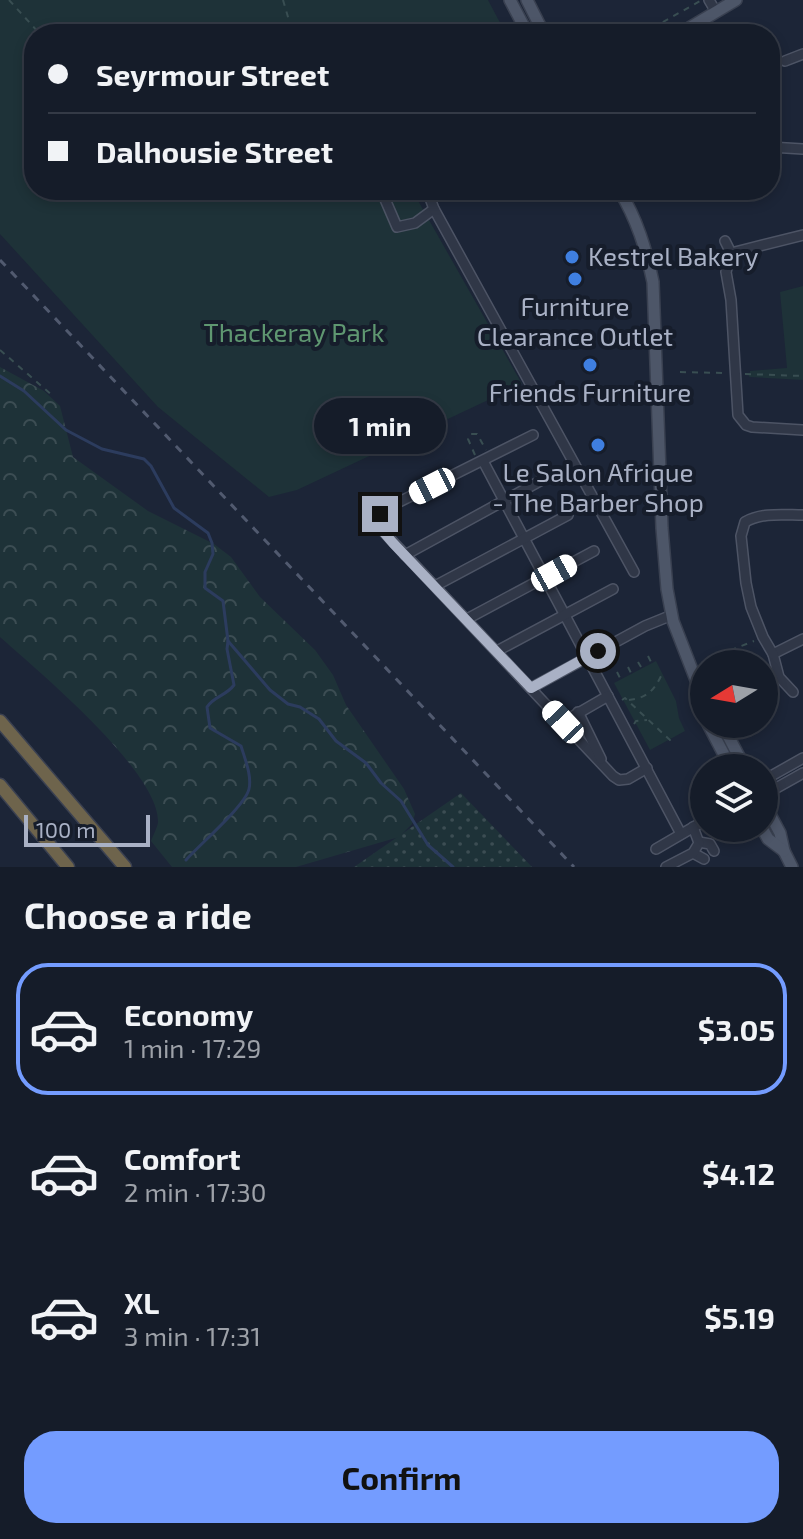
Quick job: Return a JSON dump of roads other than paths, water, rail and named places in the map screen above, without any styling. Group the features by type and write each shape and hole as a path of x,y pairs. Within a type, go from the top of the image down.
{"highway":[{"path":"0,721 125,867"},
{"path":"0,785 68,867"}],"main road":[{"path":"510,0 523,24"},
{"path":"527,0 539,24"},
{"path":"696,24 736,0"},
{"path":"625,200 645,246 653,282 667,589 672,615 690,664"},
{"path":"778,829 792,867"},
{"path":"772,842 784,851"}],"street":[{"path":"709,0 716,12"},
{"path":"785,61 803,54"},
{"path":"780,148 803,149"},
{"path":"385,200 397,227 415,223 434,209"},
{"path":"431,200 634,572"},
{"path":"731,253 803,235"},
{"path":"725,241 731,253 726,272 735,343 738,415 752,427 803,430"},
{"path":"533,435 481,456 387,508 380,514 381,529 619,780 628,779 647,768"},
{"path":"481,456 681,834"},
{"path":"405,555 551,475"},
{"path":"435,586 568,515"},
{"path":"771,650 763,637 746,583 743,528 745,522 760,516 803,515"},
{"path":"467,619 594,551"},
{"path":"497,651 613,589"},
{"path":"531,688 645,626 672,615"},
{"path":"778,652 803,639"},
{"path":"778,673 793,692"},
{"path":"563,722 608,696"},
{"path":"578,712 602,758 600,762"},
{"path":"778,772 803,758"},
{"path":"778,787 803,773"},
{"path":"690,829 657,848 666,867 693,853 699,842 709,843 714,851"},
{"path":"693,853 704,859"}],"waterway":[{"path":"0,376 24,391 66,430 102,449 144,459 151,466 174,508 208,533 213,554 205,572 205,588 223,601 228,641 270,690 288,704 300,707 319,719 336,741 366,763 381,783 401,801 428,845 453,867"},
{"path":"186,860 231,815 246,796 250,784 241,746 210,728 207,707 234,685 228,641"}],"railway":[{"path":"0,260 574,867"}],"place":[{"name":"Kestrel Bakery","path":"572,257"},
{"name":"Furniture Clearance Outlet","path":"575,279"},
{"name":"Friends Furniture","path":"590,365"},
{"name":"Le Salon Afrique - The Barber Shop","path":"598,445"}],"park label":[{"name":"Thackeray Park","path":"294,333"}]}
